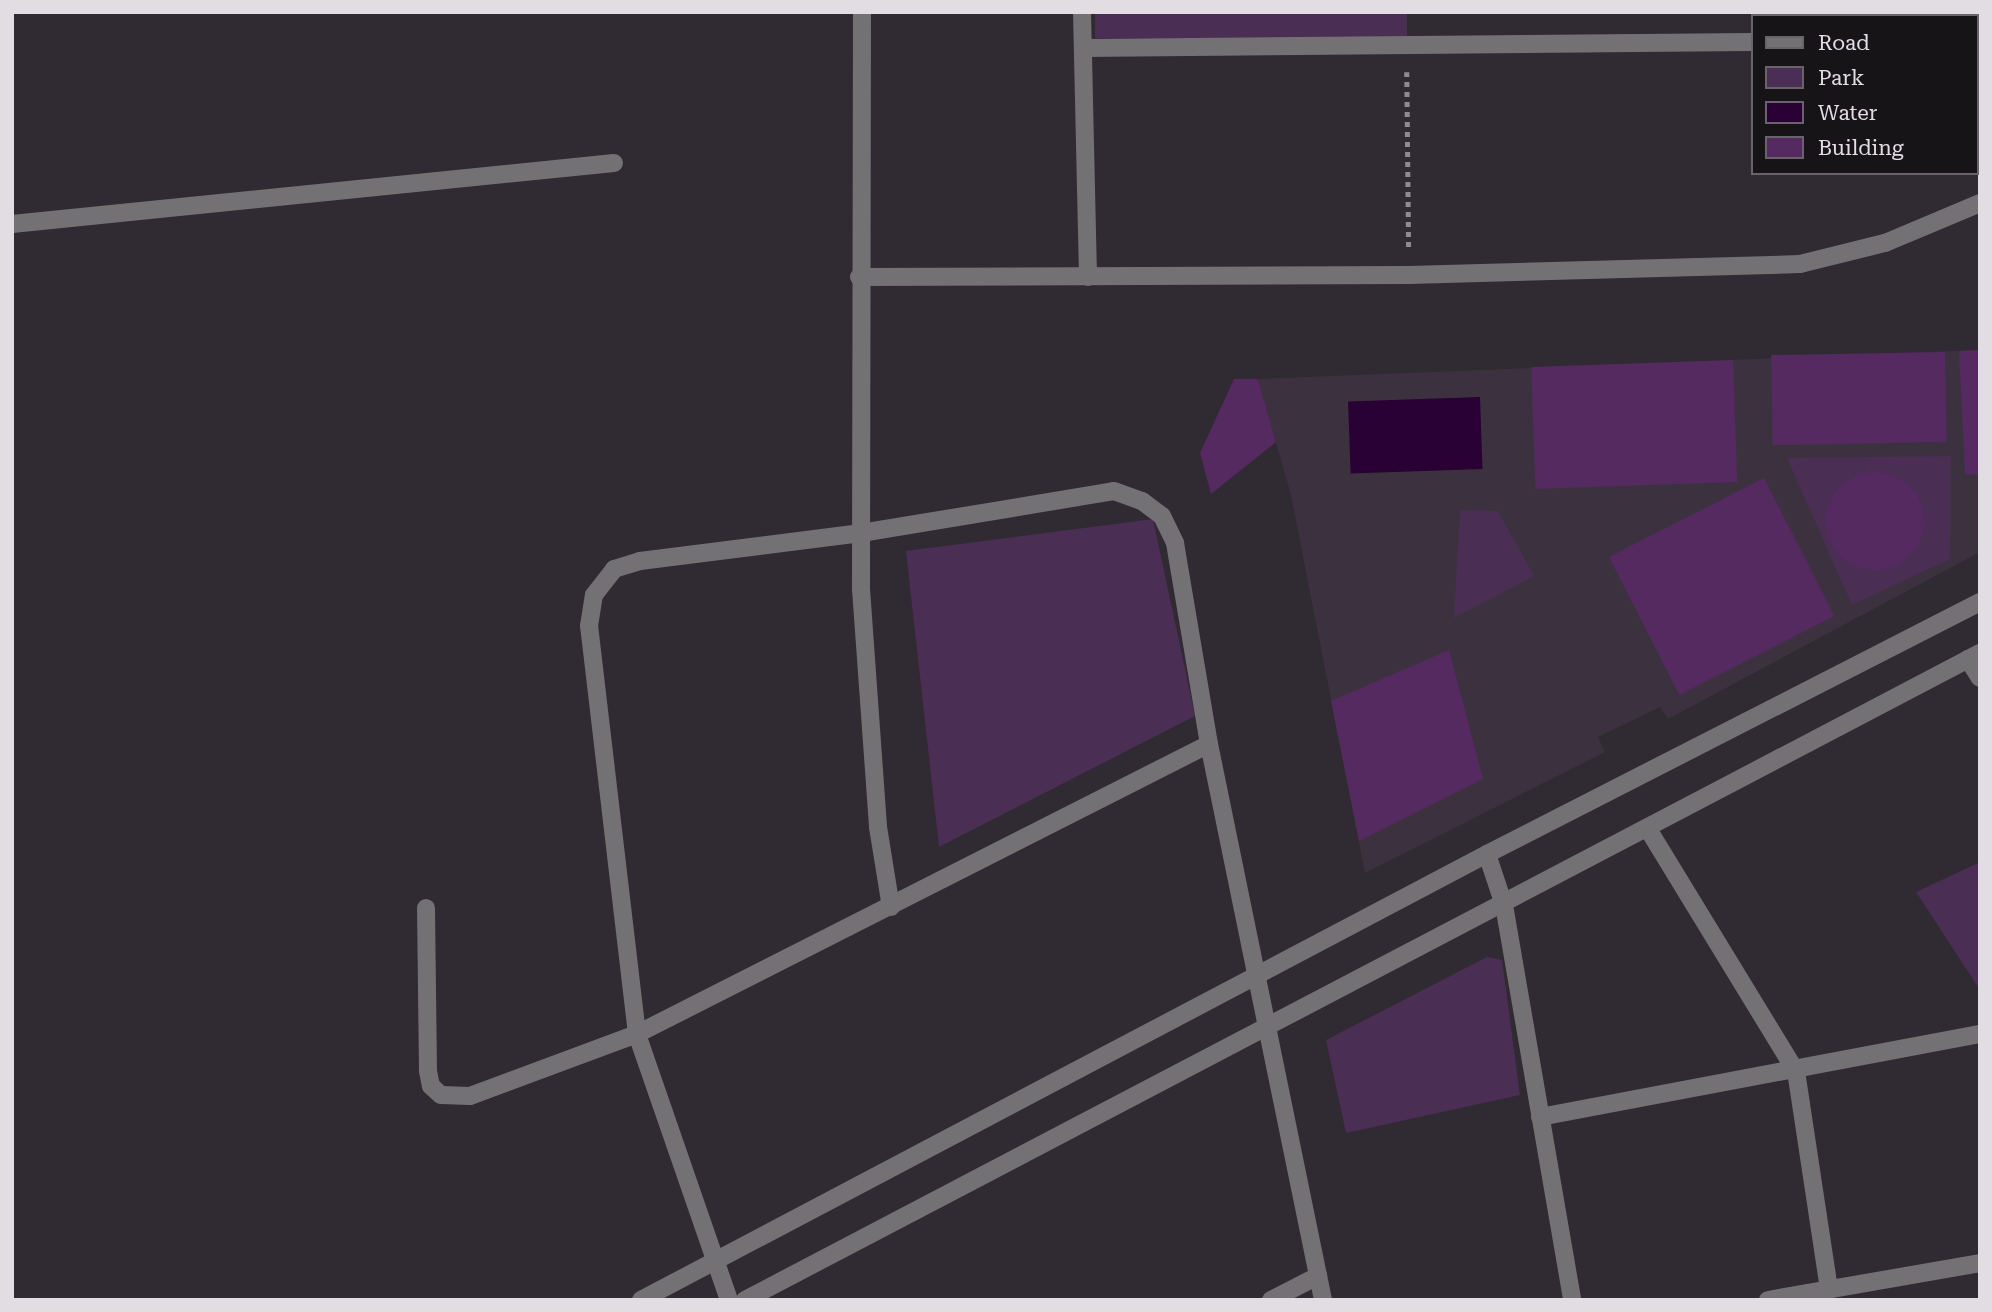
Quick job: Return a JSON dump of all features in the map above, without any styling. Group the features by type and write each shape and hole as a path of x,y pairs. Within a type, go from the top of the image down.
{"street":[{"path":"862,12 859,276 861,533 878,827 891,907"},
{"path":"1082,12 1088,277"},
{"path":"1083,48 1750,42"},
{"path":"12,224 614,163"},
{"path":"859,276 1409,275 1800,264 1885,243 1980,203"},
{"path":"729,1300 637,1034 589,625 594,595 614,569 640,561 861,533 1114,492 1142,500 1162,516 1175,543 1209,744 1323,1300"},
{"path":"641,1300 717,1263 1258,978 1487,854 1980,603"},
{"path":"745,1300 1268,1022 1504,905 1974,656 1980,678"},
{"path":"426,908 428,1071 431,1086 441,1095 470,1096 637,1034 1209,744"},
{"path":"1648,829 1796,1071 1829,1290"},
{"path":"1487,854 1504,905 1572,1300"},
{"path":"1540,1117 1796,1071 1980,1034"},
{"path":"1768,1300 1980,1263"},
{"path":"1271,1300 1318,1276"}],"path":[{"path":"1407,47 1409,275"}],"shaded area":[{"path":"1980,350 1980,552 1668,719 1660,707 1598,737 1605,752 1365,873 1291,495 1258,379"}],"green space":[{"path":"1095,12 1407,12 1407,38 1095,38"},
{"path":"1951,456 1950,559 1852,605 1787,458"},
{"path":"1460,510 1498,511 1534,576 1454,618"},
{"path":"1153,519 1195,716 939,847 906,551"},
{"path":"1980,862 1980,990 1916,892"},
{"path":"1487,957 1502,960 1520,1095 1346,1133 1326,1040"}],"water":[{"path":"1480,397 1483,469 1351,474 1348,402"}],"building":[{"path":"1980,350 1980,475 1965,474 1959,351"},
{"path":"1945,352 1947,442 1773,445 1771,355"},
{"path":"1733,360 1737,482 1535,489 1531,367"},
{"path":"1234,379 1258,379 1276,442 1211,494 1200,453"},
{"path":"1875,472 1894,476 1910,486 1920,502 1924,521 1920,540 1910,556 1894,566 1875,570 1856,566 1840,556 1830,540 1826,521 1830,502 1840,486 1856,476"},
{"path":"1764,478 1834,616 1679,695 1609,557"},
{"path":"1449,650 1483,779 1359,841 1331,701"}]}
